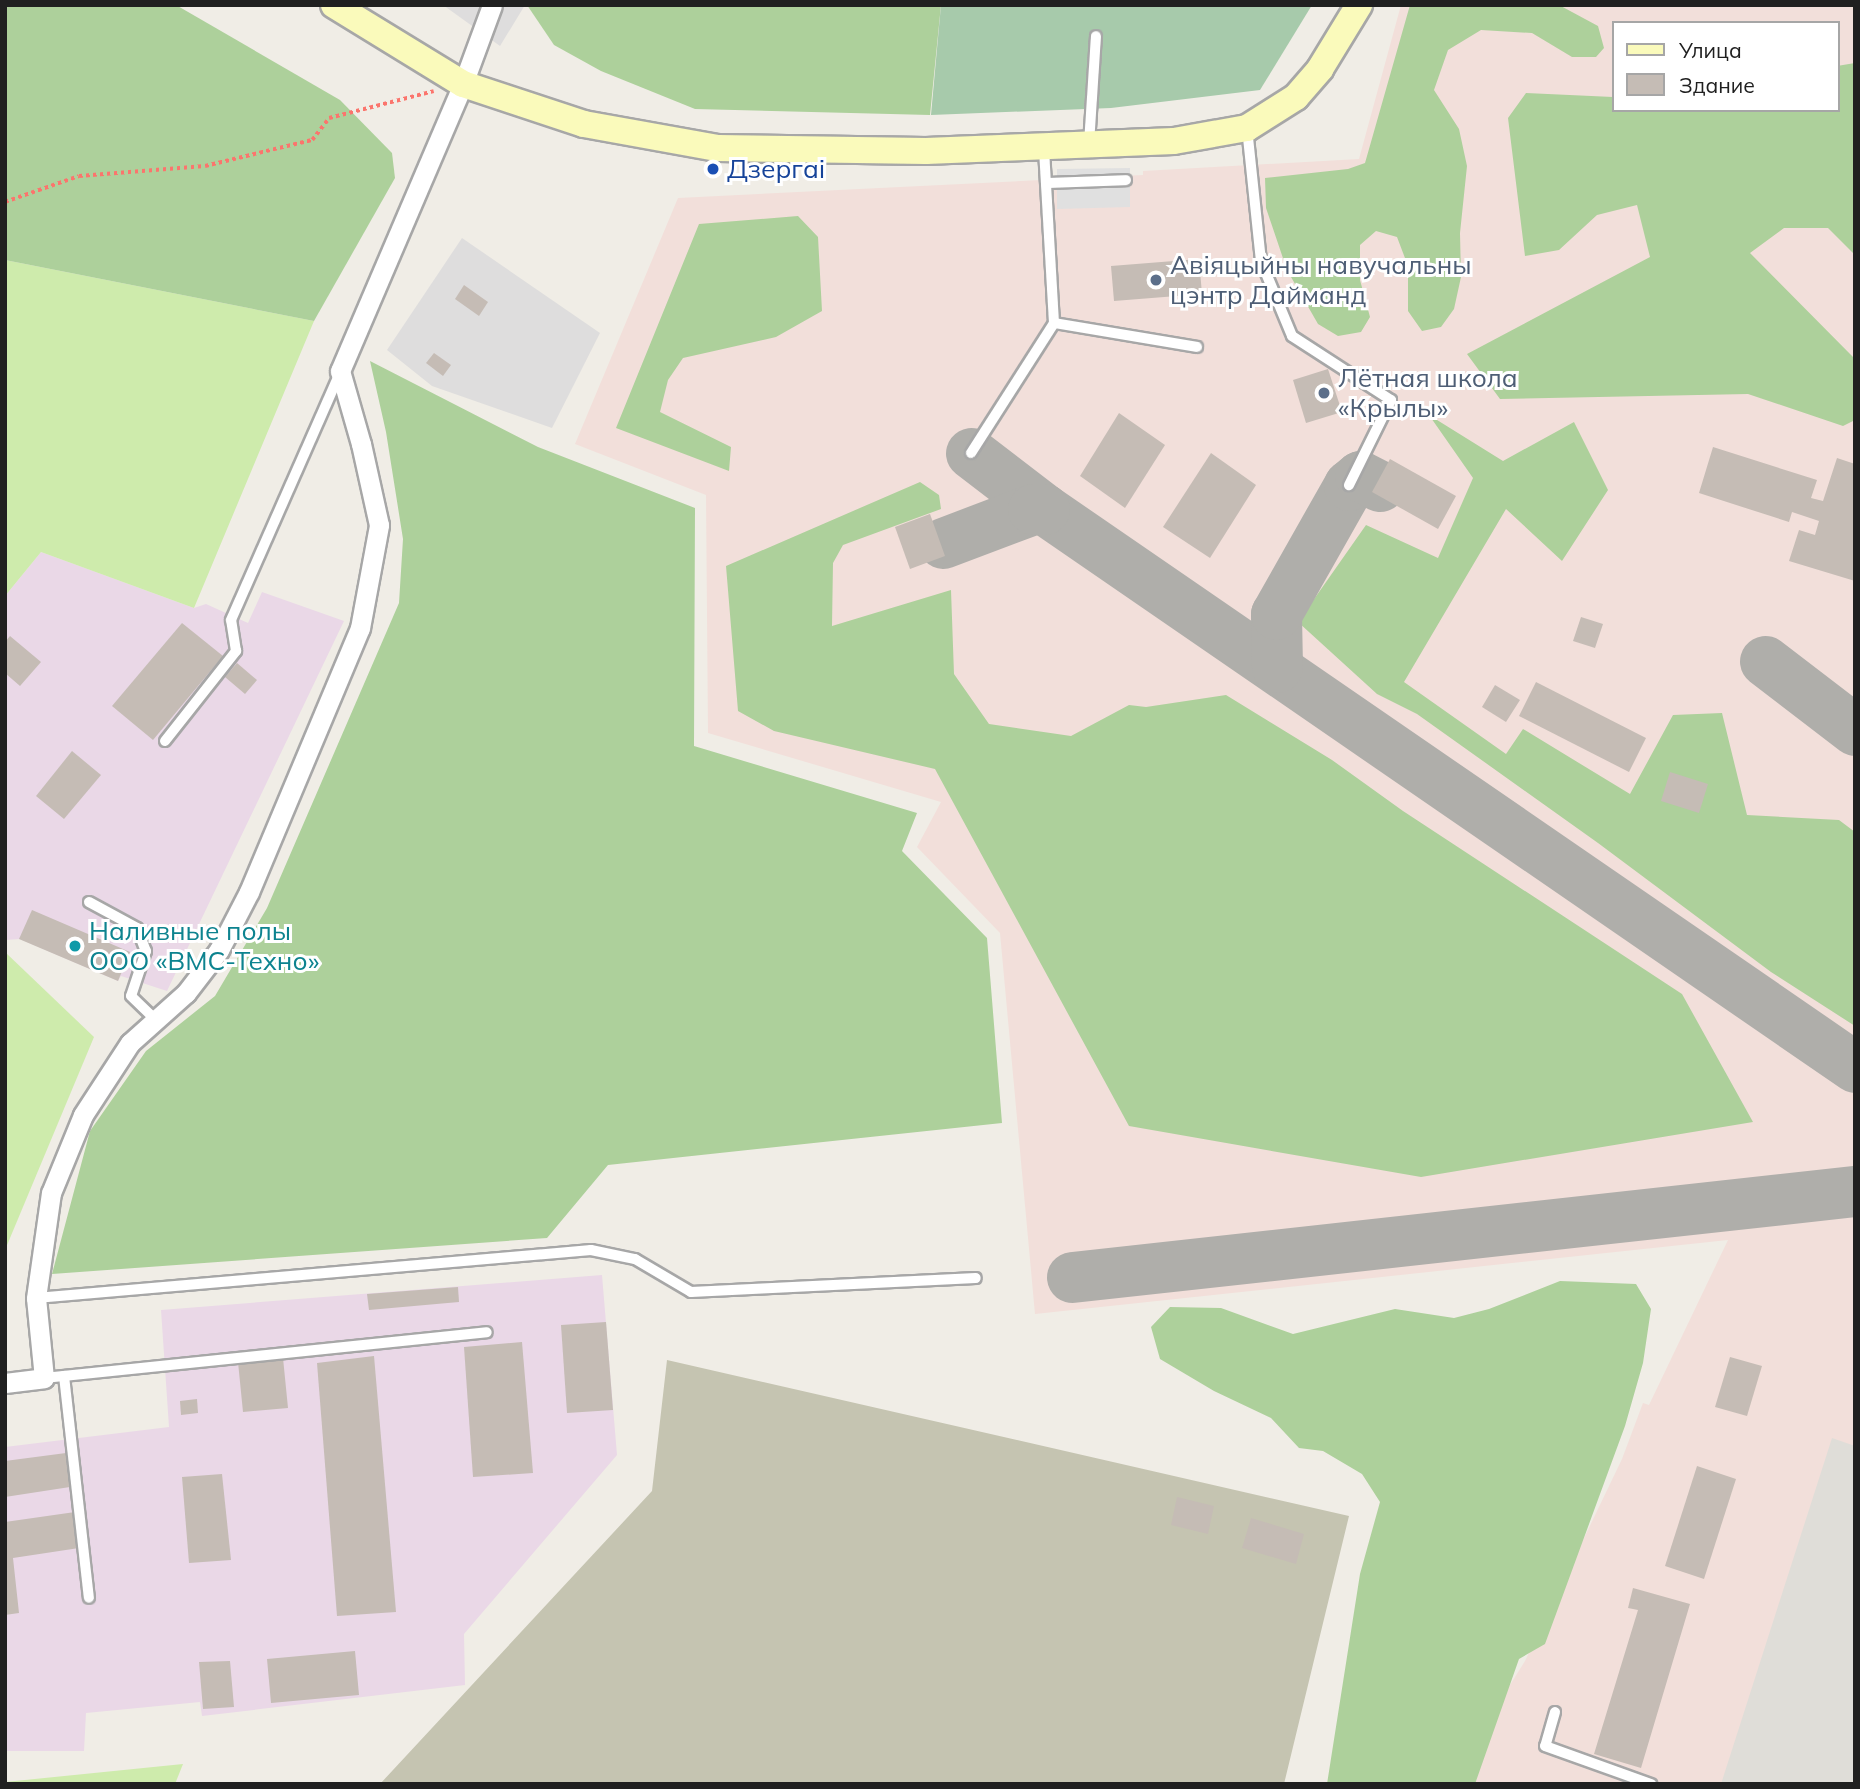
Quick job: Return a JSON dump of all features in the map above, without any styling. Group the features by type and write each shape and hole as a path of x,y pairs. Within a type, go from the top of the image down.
{"street":[{"path":"334,5 463,84 584,124 718,148 926,151 1174,141 1247,128 1296,97 1320,69 1359,5"},
{"path":"5,1383 44,1378 36,1298 51,1193 83,1115 130,1043 186,993 219,950 243,904 360,628 379,524 362,444 340,371 463,84 492,5"}],"lane":[{"path":"1089,144 1097,36"},
{"path":"1247,128 1261,261 1292,336 1391,400 1349,485"},
{"path":"971,453 1054,323 1044,146"},
{"path":"1046,183 1126,180"},
{"path":"1054,323 1198,347"},
{"path":"165,740 236,650 231,620 340,371"},
{"path":"89,902 137,928 146,951 131,996 157,1021"},
{"path":"36,1298 591,1250 635,1259 691,1292 976,1278"},
{"path":"44,1378 486,1332"},
{"path":"64,1376 89,1598"},
{"path":"1555,1712 1545,1746 1651,1784"}],"path":[{"path":"5,202 79,176 205,166 312,141 329,118 463,84"}],"shaded area":[{"path":"443,5 525,5 500,46"},
{"path":"1401,5 1855,5 1855,1784 1448,1784 1525,1661 1622,1459 1643,1403 1649,1405 1728,1240 1035,1314 1000,933 917,847 941,802 708,733 706,495 575,444 678,198 1143,175 1143,171 1359,159"},
{"path":"1130,168 1130,207 1057,209 1057,169"},
{"path":"462,238 600,333 552,428 432,386 387,350"},
{"path":"41,552 194,608 206,604 248,623 262,592 344,621 167,991 121,976 118,981 20,939 5,940 5,596"},
{"path":"602,1275 617,1455 464,1634 465,1685 202,1716 200,1702 86,1713 84,1751 5,1751 5,1447 169,1427 161,1310"},
{"path":"667,1360 1349,1516 1284,1784 380,1784 652,1491"},
{"path":"1832,1438 1855,1446 1855,1784 1721,1784"}],"green space":[{"path":"5,5 176,5 340,100 392,153 395,178 314,321 5,260"},
{"path":"527,5 941,5 930,115 695,109 601,71 554,45"},
{"path":"941,5 1312,5 1260,90 1111,108 931,115"},
{"path":"1410,5 1559,5 1598,26 1604,48 1596,57 1572,57 1532,33 1481,30 1448,50 1434,90 1459,129 1467,166 1460,233 1461,277 1454,309 1441,327 1422,331 1408,311 1408,266 1397,237 1376,231 1360,245 1360,280 1370,317 1361,332 1338,336 1318,324 1287,270 1266,208 1265,178 1348,169 1365,163"},
{"path":"1855,63 1855,255 1828,228 1784,228 1750,253 1855,359 1855,420 1843,426 1748,394 1500,399 1467,354 1650,257 1637,205 1597,215 1559,250 1525,256 1508,118 1526,93 1612,97 1612,112 1839,112 1839,66"},
{"path":"798,216 818,237 822,311 776,337 683,358 668,380 660,412 731,447 729,471 616,428 699,224"},
{"path":"5,260 314,321 194,608 41,552 5,596"},
{"path":"370,361 538,447 695,508 694,746 917,813 902,851 987,938 1002,1123 608,1165 547,1238 52,1274 90,1131 146,1051 215,996 267,908 399,603 403,539 386,432"},
{"path":"1429,415 1503,461 1574,422 1608,490 1562,561 1506,509 1404,682 1506,754 1523,729 1630,794 1673,715 1722,713 1747,815 1839,820 1855,832 1855,1026 1771,972 1598,843 1417,714 1377,694 1298,622 1366,525 1438,558 1473,478"},
{"path":"920,482 939,495 941,509 843,545 833,563 832,626 951,590 954,674 989,724 1071,736 1129,705 1146,707 1226,695 1332,760 1403,811 1682,994 1753,1122 1421,1177 1129,1126 935,769 774,731 738,711 726,566"},
{"path":"5,952 94,1037 5,1250"},
{"path":"1560,1281 1636,1284 1651,1309 1643,1363 1625,1426 1545,1644 1519,1659 1475,1784 1327,1784 1360,1574 1380,1502 1362,1474 1323,1451 1299,1448 1271,1418 1214,1391 1160,1359 1151,1327 1170,1307 1221,1308 1293,1334 1395,1309 1454,1318 1489,1309"},
{"path":"183,1764 175,1784 5,1784 5,1782"}],"building":[{"name":"Авіяцыйны навучальны цэнтр Дайманд","path":"1199,259 1202,294 1114,301 1111,266"},
{"path":"464,285 488,302 479,316 455,299"},
{"path":"434,353 451,365 443,376 426,363"},
{"path":"1328,369 1342,412 1306,423 1293,380"},
{"path":"1119,413 1165,445 1125,508 1080,476"},
{"path":"1713,447 1817,480 1811,498 1823,501 1837,458 1855,464 1855,581 1789,561 1799,530 1815,535 1819,521 1792,512 1789,522 1699,493"},
{"path":"1211,453 1256,485 1210,558 1163,527"},
{"path":"1390,459 1456,496 1438,529 1372,492"},
{"path":"930,514 945,556 910,569 895,527"},
{"path":"1581,617 1603,624 1595,648 1573,641"},
{"path":"182,623 223,656 153,740 112,706"},
{"path":"10,636 41,662 20,686 5,673 5,642"},
{"path":"237,663 257,680 245,694 225,677"},
{"path":"1536,682 1646,738 1629,772 1519,716"},
{"path":"1495,685 1520,700 1506,722 1482,707"},
{"path":"72,751 101,775 64,819 36,796"},
{"path":"1670,772 1708,784 1699,813 1661,801"},
{"name":"Наливные полы ООО «ВМС-Техно»","path":"32,910 130,952 118,981 19,939"},
{"path":"458,1287 459,1302 369,1310 367,1294"},
{"path":"606,1322 613,1410 567,1413 561,1325"},
{"path":"522,1342 533,1473 473,1477 464,1347"},
{"path":"374,1356 396,1612 337,1616 317,1363"},
{"path":"1730,1357 1762,1366 1747,1416 1715,1407"},
{"path":"283,1358 288,1408 243,1412 238,1362"},
{"path":"197,1399 198,1413 181,1415 180,1401"},
{"path":"66,1453 70,1487 5,1497 5,1461"},
{"path":"1697,1466 1736,1479 1704,1579 1665,1566"},
{"path":"222,1474 231,1560 189,1563 182,1477"},
{"path":"1177,1497 1214,1506 1208,1534 1171,1525"},
{"path":"75,1512 79,1548 13,1558 19,1613 5,1615 5,1522"},
{"path":"1251,1518 1304,1534 1296,1564 1242,1548"},
{"path":"1633,1588 1690,1604 1641,1768 1594,1754 1638,1610 1628,1608"},
{"path":"355,1651 359,1695 271,1703 267,1659"},
{"path":"230,1661 234,1707 203,1709 199,1662"}],"taxiway":[{"path":"971,453 1044,509 1855,1067"},
{"path":"1277,667 1276,614 1349,485 1360,476 1380,486"},
{"path":"943,543 1033,509 1044,509"},
{"path":"1765,661 1855,730"},
{"path":"1072,1277 1855,1191"}],"place":[{"name":"Дзергаі","path":"713,169"},
{"name":"Авіяцыйны навучальны цэнтр Дайманд","path":"1156,280"},
{"name":"Лётная школа «Крылы»","path":"1324,393"},
{"name":"Наливные полы ООО «ВМС-Техно»","path":"75,946"}]}
